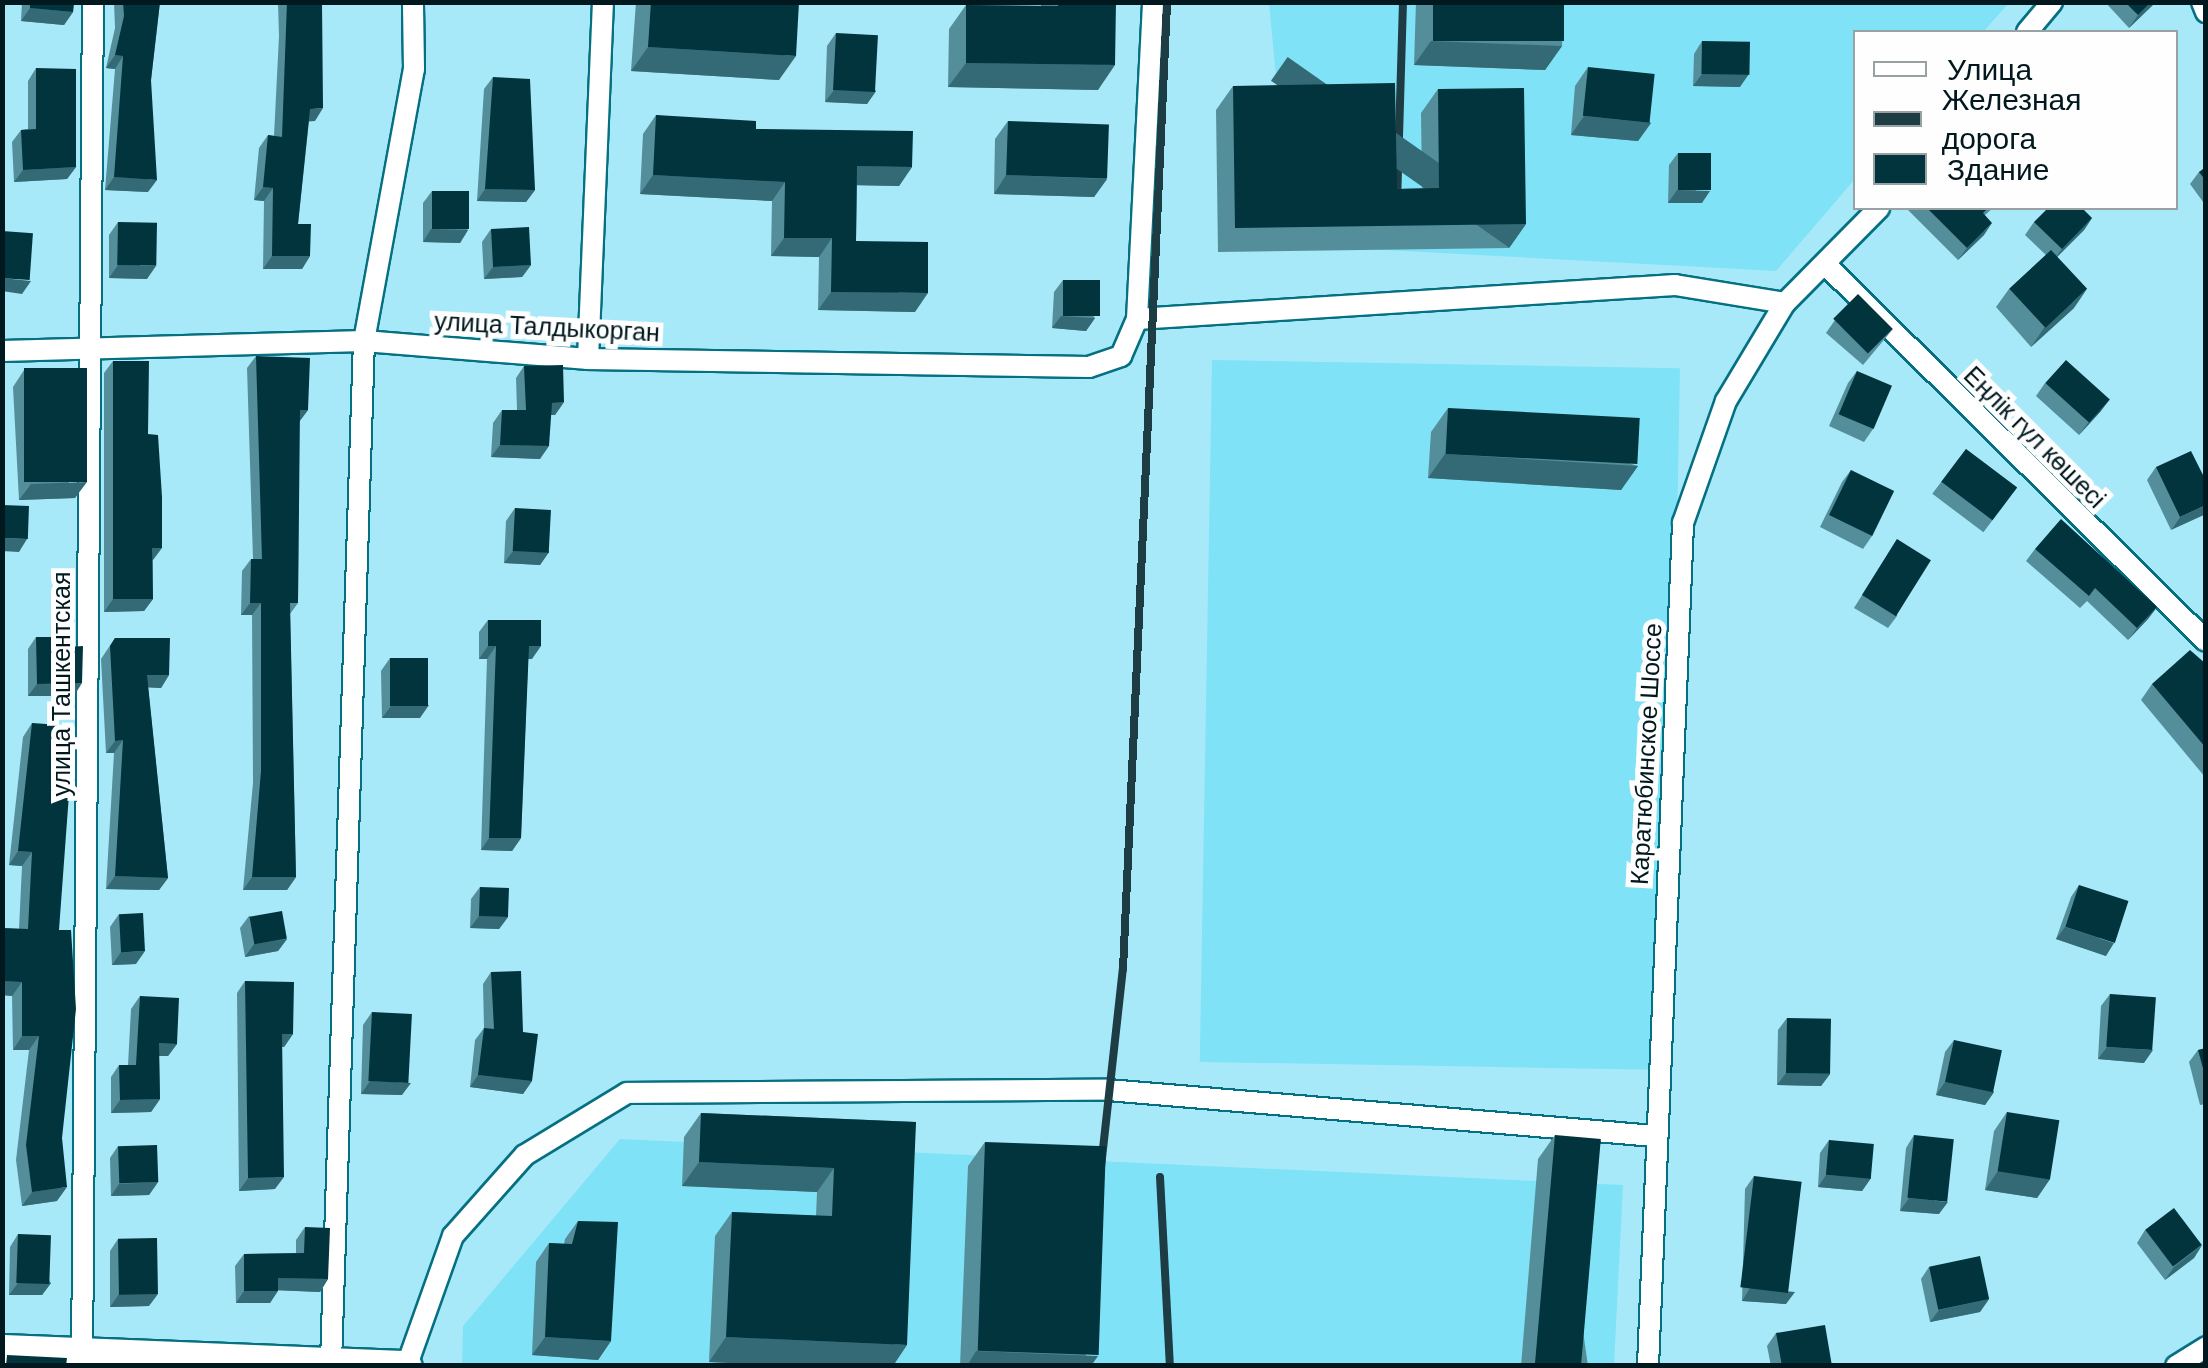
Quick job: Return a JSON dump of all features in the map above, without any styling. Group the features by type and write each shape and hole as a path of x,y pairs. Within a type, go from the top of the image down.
{"street":[{"name":"улица Ташкентская","path":"82,1360 93,2"},
{"path":"330,1362 364,342 414,70 413,2"},
{"path":"588,359 603,2"},
{"path":"1153,2 1137,319 1675,285 1785,303"},
{"path":"2029,30 2052,2"},
{"path":"2202,2 2206,12"},
{"name":"Каратюбинское Шоссе","path":"1648,1366 1683,523 1726,401 1785,303 1829,268 1877,210"},
{"name":"Еңлік гүл көшесі","path":"1829,268 2206,641"},
{"name":"улица Талдыкорган","path":"2,351 364,342 588,359 1089,368 1121,356 1137,319"},
{"path":"2,1350 82,1360 407,1365 453,1236 526,1154 626,1093 1108,1090 1655,1136"},
{"path":"2176,1366 2206,1348"}],"shaded area":[{"path":"1269,3 2009,3 1985,30 1853,30 1853,181 1776,271 1292,245"},
{"path":"1212,360 1680,368 1668,1070 1200,1062"},
{"path":"620,1139 1623,1185 1614,1365 462,1366 463,1326"}],"building":[{"path":"30,2 74,2 73,12 30,8"},
{"path":"123,2 160,2 151,80 157,180 114,177 123,56 115,55 124,16"},
{"path":"287,2 322,2 323,108 310,109 298,224 311,224 310,256 272,256 273,188 263,187 268,135 282,137"},
{"path":"651,2 799,2 796,56 648,47"},
{"path":"1058,2 1116,2 1115,65 966,63 966,5 1058,6"},
{"path":"1433,2 1564,2 1564,41 1433,41"},
{"path":"2125,2 2151,2 2138,15"},
{"path":"836,33 878,35 875,92 833,90"},
{"path":"1702,41 1750,42 1749,75 1701,74"},
{"path":"1588,67 1655,74 1650,123 1583,116"},
{"path":"36,68 76,69 76,167 23,170 21,130 36,129"},
{"path":"493,77 530,79 535,190 485,189"},
{"path":"1395,83 1397,189 1439,188 1438,89 1524,88 1526,224 1235,228 1233,86"},
{"path":"656,115 756,121 756,129 913,131 912,167 857,166 856,241 928,242 928,293 831,292 832,238 784,238 785,182 653,175"},
{"path":"1008,121 1109,125 1107,178 1006,175"},
{"path":"1678,153 1711,153 1711,190 1678,190"},
{"path":"432,191 469,191 469,229 432,229"},
{"path":"1929,210 1986,210 1983,213 1992,223 1967,248"},
{"path":"2046,210 2084,210 2092,218 2062,249 2034,222"},
{"path":"118,222 157,223 156,266 117,265"},
{"path":"529,227 531,265 493,267 491,229"},
{"path":"2,231 33,233 30,280 2,278"},
{"path":"2051,250 2087,289 2045,328 2009,289"},
{"path":"1063,280 1100,280 1100,316 1063,316"},
{"path":"1858,294 1893,329 1868,353 1833,319"},
{"path":"256,356 310,358 308,410 300,410 298,603 290,603 296,877 252,877 261,771 261,603 250,603 251,559 262,559"},
{"path":"2066,360 2110,399 2089,423 2045,383"},
{"path":"113,361 149,361 148,434 158,435 162,497 162,548 152,548 153,599 113,599"},
{"path":"563,365 564,402 552,403 549,446 500,445 502,410 526,410 524,366"},
{"path":"24,368 87,368 87,482 24,482"},
{"path":"1857,371 1892,386 1874,429 1839,414"},
{"path":"1448,408 1640,418 1637,464 1446,454"},
{"path":"1966,449 2017,488 1992,520 1941,482"},
{"path":"2191,451 2206,481 2206,505 2180,517 2156,467"},
{"path":"1851,470 1894,491 1872,536 1829,515"},
{"path":"2,505 29,506 28,539 2,538"},
{"path":"515,508 551,510 549,553 513,551"},
{"path":"2061,519 2157,607 2137,628 2095,588 2089,596 2035,549"},
{"path":"1897,539 1931,560 1896,616 1862,595"},
{"path":"488,620 541,620 541,646 529,646 521,838 489,838 496,646 488,646"},
{"path":"36,637 69,637 69,647 83,646 82,683 37,684"},
{"path":"115,638 170,638 169,675 147,675 168,878 115,876 123,740 115,741 110,646"},
{"path":"2190,650 2206,664 2206,748 2152,684"},
{"path":"390,658 428,658 428,706 390,706"},
{"path":"32,723 74,726 59,930 71,930 76,1009 62,1138 67,1187 32,1192 26,1145 39,1036 22,1036 22,982 2,981 2,928 28,929 32,852 18,851"},
{"path":"2079,885 2128,901 2115,943 2065,927"},
{"path":"480,887 509,888 508,917 479,916"},
{"path":"282,911 287,939 254,944 250,917"},
{"path":"143,913 145,951 121,952 119,914"},
{"path":"521,971 523,1032 538,1034 532,1081 478,1075 484,1028 494,1029 491,972"},
{"path":"245,981 294,982 293,1034 282,1034 284,1177 248,1178"},
{"path":"2110,994 2156,997 2152,1050 2106,1047"},
{"path":"140,996 179,998 177,1044 159,1043 160,1099 120,1100 119,1065 136,1065"},
{"path":"372,1012 412,1014 408,1083 368,1081"},
{"path":"1787,1018 1831,1019 1830,1074 1786,1073"},
{"path":"1954,1040 2002,1050 1993,1092 1945,1082"},
{"path":"2206,1048 2206,1079 2198,1050"},
{"path":"2007,1112 2059,1120 2050,1180 1998,1171"},
{"path":"701,1113 916,1122 907,1345 726,1337 732,1212 832,1216 834,1168 699,1162"},
{"path":"1555,1135 1601,1139 1581,1366 1535,1366"},
{"path":"1914,1135 1954,1139 1947,1202 1907,1198"},
{"path":"1829,1140 1874,1144 1871,1179 1826,1175"},
{"path":"985,1142 1106,1146 1099,1355 978,1351"},
{"path":"157,1145 158,1182 119,1183 118,1146"},
{"path":"1754,1176 1802,1182 1788,1293 1740,1287"},
{"path":"2174,1208 2202,1245 2173,1266 2145,1230"},
{"path":"578,1221 618,1222 611,1341 545,1337 549,1243 572,1244"},
{"path":"305,1227 330,1228 328,1279 278,1278 278,1291 244,1291 244,1254 304,1253"},
{"path":"18,1234 51,1235 49,1284 16,1283"},
{"path":"157,1238 158,1294 119,1295 118,1239"},
{"path":"1980,1256 1989,1299 1938,1310 1929,1267"},
{"path":"1825,1325 1832,1366 1782,1366 1776,1333"},
{"path":"7,1355 67,1358 66,1366 6,1366"}],"railway":[{"path":"1100,1176 1123,969 1167,2"},
{"path":"1397,204 1403,2"},
{"path":"1160,1177 1170,1366"}]}
